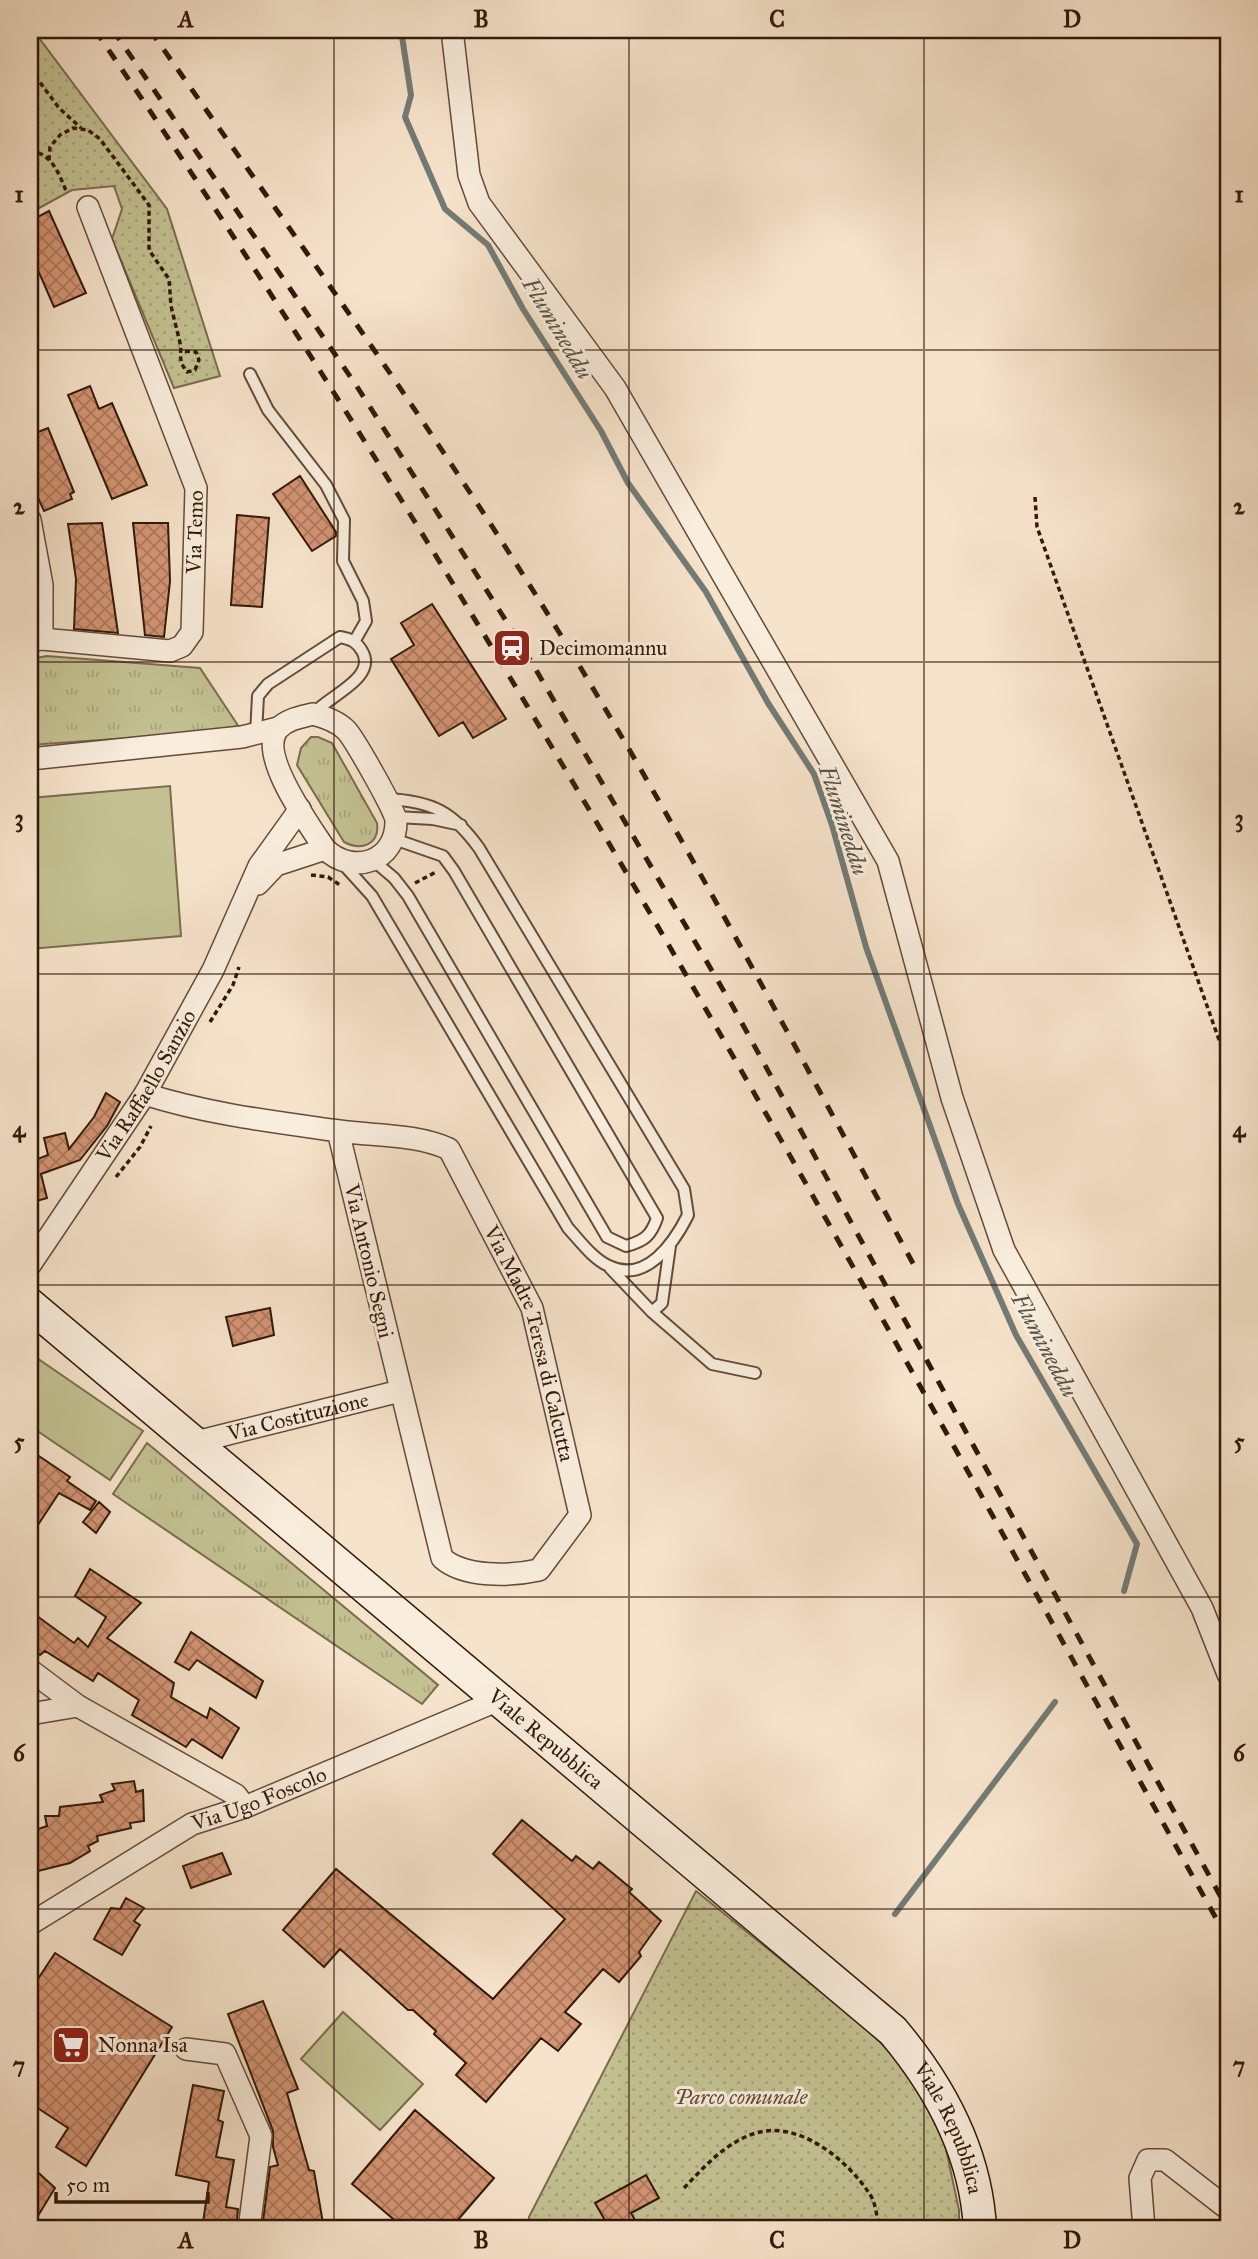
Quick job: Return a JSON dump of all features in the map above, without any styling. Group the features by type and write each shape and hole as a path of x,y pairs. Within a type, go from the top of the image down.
{"main road":[{"name":"Viale Repubblica","path":"30,1306 196,1442 893,2031 937,2088 958,2133 979,2203 980,2229"}],"street":[{"path":"452,30 469,175 479,203 615,388 888,861 952,1098 1004,1250 1202,1608 1228,1674"},
{"name":"Via Temo","path":"36,640 170,652 182,646 192,632 197,488 88,207"},
{"path":"30,520 42,585 36,640"},
{"path":"30,760 256,734 278,729 291,719 313,714 329,718 347,731 392,808 394,839 387,851 374,861"},
{"path":"278,729 272,751 283,779 333,856"},
{"name":"Via Raffaello Sanzio","path":"30,1265 155,1097 269,850 300,809"},
{"name":"Via Raffaello Sanzio","path":"246,896 276,865 333,856 357,865 374,861"},
{"name":"Via Madre Teresa di Calcutta","path":"155,1097 181,1106 338,1131 433,1142 449,1149 526,1290 580,1516 539,1570 477,1573 452,1567 442,1558 400,1391"},
{"name":"Via Antonio Segni","path":"338,1131 400,1391"},
{"name":"Via Costituzione","path":"196,1442 400,1391"},
{"path":"30,1670 78,1706 236,1795 245,1807"},
{"name":"Via Ugo Foscolo","path":"30,1924 192,1824 245,1807 501,1699"},
{"path":"30,1714 78,1706"},
{"path":"186,2049 225,2054 261,2136 250,2229"},
{"path":"1144,2229 1140,2178 1148,2160 1165,2160 1228,2209"}],"lane":[{"path":"250,374 268,410 326,485 344,520 343,561 363,601 366,621 354,642"},
{"path":"256,734 258,696 268,684 340,637 354,642 365,657 365,668 359,679 323,702 313,714"},
{"path":"392,808 410,800 445,811 463,826 684,1189 688,1215 670,1245 644,1266 625,1270 608,1266"},
{"path":"392,808 463,826"},
{"path":"374,861 403,890 607,1237 626,1246 642,1241 652,1233 657,1218 449,864 443,856 394,839"},
{"path":"333,856 372,896 568,1228 652,1312 712,1364 755,1373"},
{"path":"652,1312 662,1303 670,1245"}],"path":[{"path":"30,69 59,108 82,130"},
{"path":"49,160 50,147 60,135 73,128 88,130 100,139 149,205 149,250 169,279 171,306 181,352 180,363 187,372 195,370 200,360 196,352 181,352"},
{"path":"30,151 44,154 67,193"},
{"path":"1035,497 1037,527 1228,1065"},
{"path":"403,890 449,864"},
{"path":"302,874 328,877 363,901 372,896"},
{"path":"205,1031 233,985 240,963"},
{"path":"115,1179 140,1147 155,1097"},
{"path":"684,2188 716,2154 757,2132 791,2132 831,2152 871,2194 879,2229"},
{"path":"742,2229 763,2222 788,2229"}],"green space":[{"path":"30,30 33,30 167,209 220,376 174,388 112,239 122,209 114,186 72,190 30,213"},
{"path":"47,656 200,668 241,730 30,745 30,659"},
{"path":"311,737 332,743 377,823 376,837 368,844 357,846 344,842 297,765 301,748"},
{"path":"170,786 181,936 30,949 30,798"},
{"path":"34,1356 143,1431 110,1480 30,1426 30,1362"},
{"path":"147,1443 438,1685 422,1704 113,1494"},
{"name":"Parco comunale","path":"696,1891 871,2032 917,2082 943,2135 959,2210 959,2229 530,2229 529,2217"},
{"path":"343,2012 423,2084 380,2130 301,2059"}],"building":[{"path":"49,211 86,293 54,307 30,252 30,221"},
{"path":"90,386 99,409 112,403 147,485 112,499 68,395"},
{"path":"48,428 74,492 70,494 72,499 44,511 35,491 30,493 30,435"},
{"path":"300,476 336,532 336,536 312,551 273,494"},
{"path":"237,515 269,518 262,607 231,605"},
{"path":"102,523 118,633 74,629 76,579 68,524"},
{"path":"133,523 168,523 170,581 164,637 145,635"},
{"name":"Decimomannu","path":"432,604 506,719 473,738 463,722 439,736 391,659 414,645 401,623"},
{"path":"106,1093 120,1102 107,1126 80,1160 41,1174 47,1198 30,1203 30,1153 36,1153 38,1159 48,1155 44,1138 65,1133 69,1149 94,1117"},
{"path":"270,1308 274,1335 233,1346 226,1317"},
{"path":"30,1450 70,1477 67,1481 96,1501 90,1510 59,1493 30,1537"},
{"path":"99,1502 110,1512 96,1533 83,1522"},
{"path":"90,1569 141,1603 107,1638 174,1683 171,1697 207,1718 210,1708 239,1728 222,1758 192,1739 186,1747 132,1715 139,1700 98,1673 93,1681 45,1651 40,1655 30,1646 30,1611 74,1643 78,1638 88,1647 106,1617 75,1596"},
{"path":"191,1632 263,1681 256,1698 197,1660 189,1670 175,1662"},
{"path":"134,1781 136,1792 143,1790 144,1821 130,1823 131,1828 97,1836 98,1841 88,1846 90,1851 70,1863 30,1873 30,1832 47,1826 45,1816 59,1816 60,1807 103,1802 100,1795 115,1790 112,1784"},
{"path":"522,1820 572,1861 576,1856 593,1869 599,1862 632,1889 629,1892 661,1921 639,1952 641,1956 619,1982 603,1969 565,2012 581,2024 558,2051 541,2038 486,2102 456,2075 466,2063 434,2034 436,2031 413,2010 408,2010 340,1949 324,1967 283,1930 336,1869 493,1999 565,1919 493,1854"},
{"path":"222,1853 231,1874 191,1888 183,1866"},
{"path":"126,1898 144,1908 134,1921 140,1925 122,1955 94,1939 111,1908 120,1909"},
{"path":"55,1953 172,2027 86,2166 56,2147 68,2128 30,2103 30,1991"},
{"path":"263,2001 298,2089 287,2093 309,2170 314,2171 324,2229 262,2229 270,2167 278,2165 273,2147 273,2131 228,2014"},
{"path":"193,2085 224,2091 218,2120 223,2122 216,2157 234,2160 226,2207 238,2209 236,2229 202,2229 209,2182 176,2175"},
{"path":"415,2110 494,2178 450,2229 405,2229 352,2184"},
{"path":"30,2165 55,2188 30,2229"},
{"path":"646,2175 659,2198 631,2213 640,2229 610,2229 595,2203"}],"waterway":[{"name":"Flumineddu","path":"401,30 411,95 405,117 445,209 488,245 523,309 601,431 628,483 706,592 768,703 814,774 832,825 866,947 958,1204 1016,1335 1137,1544 1124,1591"},
{"name":"Flumineddu","path":"895,1914 1055,1702"}],"railway":[{"path":"95,30 249,261 398,495 543,732 822,1212 1228,1940"},
{"path":"113,30 356,385 522,646 732,1005 1228,1910"},
{"path":"150,30 409,401 557,629 696,866 915,1267"}],"place":[{"name":"Decimomannu","path":"512,648"},
{"name":"Nonna Isa","path":"71,2045"}]}
